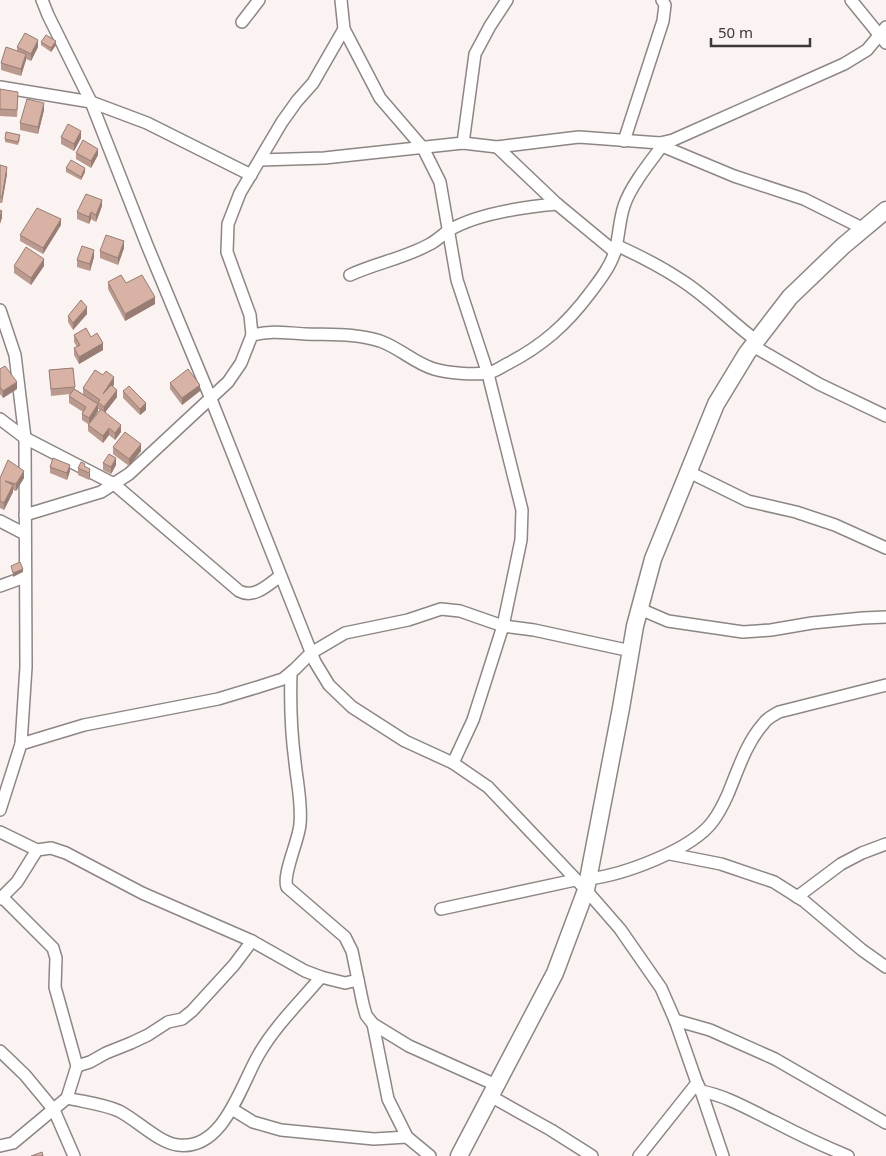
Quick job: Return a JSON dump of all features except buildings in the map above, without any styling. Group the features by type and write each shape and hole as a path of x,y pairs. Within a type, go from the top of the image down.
{"street":[{"path":"42,0 91,102 315,662 329,685 352,707 405,740 453,763 488,787 583,883 625,937 660,988 676,1020 723,1156"},
{"path":"242,22 259,0"},
{"path":"341,0 344,29 380,98 423,148 440,182 457,280 488,374 522,510 522,540 503,626 473,720 453,763"},
{"path":"463,143 476,54 490,26 507,0"},
{"path":"624,141 663,20 665,5 662,0"},
{"path":"252,335 267,331 306,334 347,334 379,341 397,348 417,362 434,369 450,372 488,374 531,352 570,319 600,279 615,248 624,205 661,144 844,64 867,50 884,35 851,0"},
{"path":"25,515 101,492 129,474 211,399 228,382 241,363 252,335 250,315 227,252 228,224 240,193 288,113 313,83 344,29"},
{"path":"0,87 91,102 147,123 251,175"},
{"path":"260,160 324,158 463,143 497,147 579,136 661,144 734,176 804,199 864,229"},
{"path":"497,147 557,204 615,248 655,264 682,280 755,343 819,384 886,416"},
{"path":"350,275 430,244 449,230 497,213 531,206 557,204"},
{"path":"459,1156 555,973 583,883 635,626 653,559 716,404 755,343 790,297 843,246 886,210"},
{"path":"0,310 15,355 25,438 26,577 26,668 21,744 2,791 0,810"},
{"path":"0,419 25,438 114,484 238,591 244,594 254,594 280,576"},
{"path":"689,472 748,502 804,514 835,525 886,548"},
{"path":"0,521 25,534"},
{"path":"0,586 26,577"},
{"path":"21,744 84,725 218,699 283,679 311,653 345,633 408,620 441,609 460,611 503,626 534,630 631,651"},
{"path":"640,609 668,620 743,632 886,617"},
{"path":"291,673 290,701 300,798 300,824 296,847 285,882 287,887 345,937 352,951 366,1015 373,1024 409,1046 494,1091 592,1156"},
{"path":"441,909 583,883 670,854 713,822 739,764 764,722 779,712 886,686"},
{"path":"0,832 37,850 51,848 66,853 142,893 252,941 306,971 345,983 358,980"},
{"path":"797,897 841,864 862,853 886,844"},
{"path":"0,1146 13,1143 67,1098 77,1066 55,987 56,958 52,948 1,898 17,882 37,850"},
{"path":"670,854 721,864 774,882 797,897 886,967"},
{"path":"77,1066 131,1044 168,1022 182,1018 192,1012 234,965 252,941"},
{"path":"67,1098 117,1110 161,1138 177,1145 192,1144 204,1139 218,1129 232,1109 259,1054 321,977"},
{"path":"676,1020 710,1030 775,1058 886,1123"},
{"path":"373,1024 388,1099 407,1137 430,1156"},
{"path":"0,1051 25,1075 54,1110 74,1156"},
{"path":"639,1156 699,1087"},
{"path":"699,1087 848,1156"},
{"path":"232,1109 253,1122 281,1130 374,1139 407,1137"}]}
